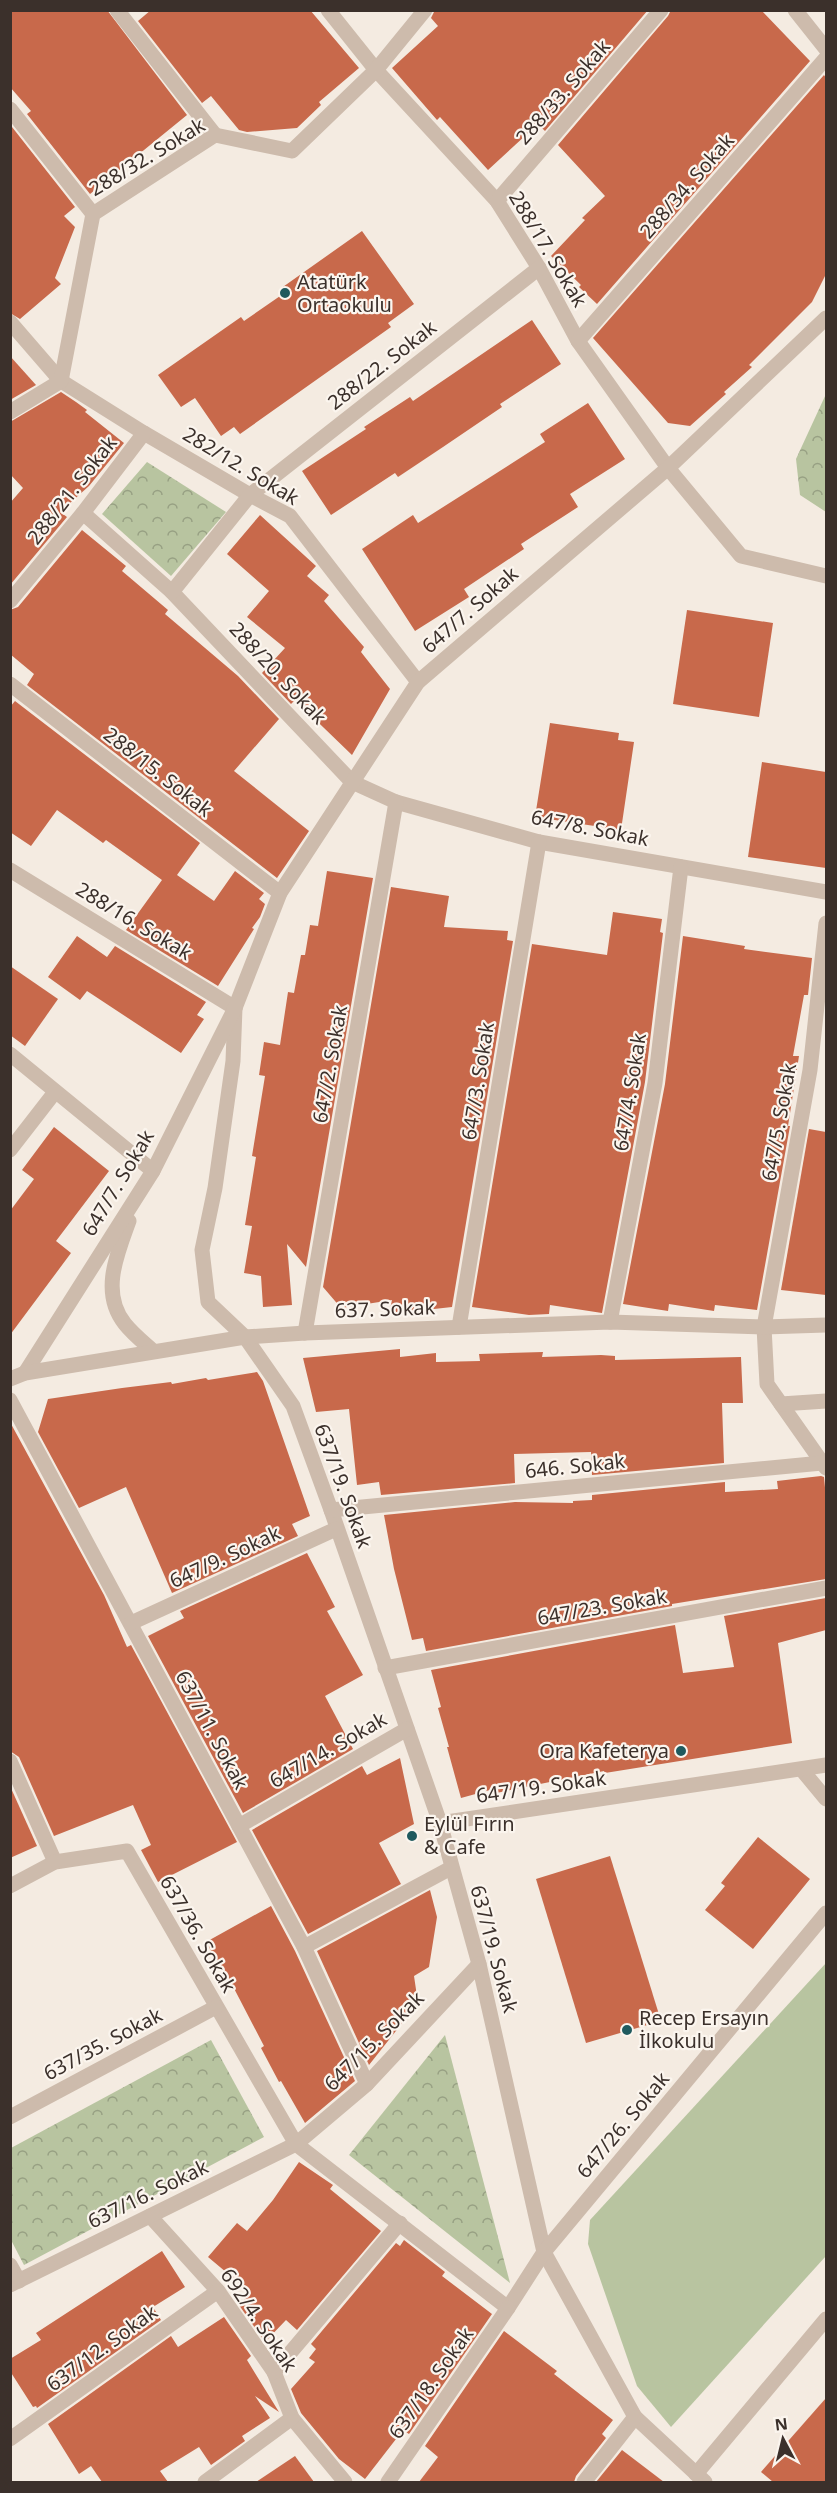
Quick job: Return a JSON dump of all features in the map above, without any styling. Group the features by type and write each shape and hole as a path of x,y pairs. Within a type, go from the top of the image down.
{"street":[{"path":"117,10 215,135"},
{"name":"288/17. Sokak","path":"328,10 376,70 497,201 539,268 578,340 668,468 741,556 826,576"},
{"name":"288/32. Sokak","path":"61,381 93,214 215,135 292,151 376,70 425,10"},
{"name":"288/33. Sokak","path":"497,201 661,10"},
{"path":"795,10 826,49"},
{"name":"288/34. Sokak","path":"578,340 826,58"},
{"path":"10,109 93,214"},
{"name":"288/22. Sokak","path":"250,495 539,268"},
{"name":"647/7. Sokak","path":"18,1376 153,1171 235,1008 280,893 418,682 668,468 826,321"},
{"name":"282/12. Sokak","path":"10,322 61,381 144,433 290,516 418,682"},
{"path":"10,412 61,381"},
{"name":"288/21. Sokak","path":"10,601 144,433"},
{"path":"172,592 250,495"},
{"name":"288/20. Sokak","path":"82,513 172,592 352,782"},
{"name":"288/15. Sokak","path":"10,684 280,893"},
{"name":"647/8. Sokak","path":"352,782 396,802 538,842 826,892"},
{"name":"647/2. Sokak","path":"305,1333 396,802"},
{"name":"647/3. Sokak","path":"459,1327 538,842"},
{"name":"647/4. Sokak","path":"610,1322 655,1083 681,867"},
{"name":"288/16. Sokak","path":"10,870 235,1008"},
{"name":"647/5. Sokak","path":"824,1466 767,1384 764,1327 810,1070 826,923"},
{"name":"647/7. Sokak","path":"235,1008 233,1061 214,1188 202,1250 208,1302 245,1336"},
{"path":"10,1054 153,1171"},
{"path":"10,1150 16,1134 55,1092"},
{"path":"137,1196 113,1266 112,1299 124,1323 152,1350"},
{"name":"637. Sokak","path":"18,1376 152,1350 245,1336 610,1322 764,1327 826,1325"},
{"name":"637/19. Sokak","path":"245,1336 292,1406 331,1510 440,1823 479,1964 544,2252 635,2417 700,2478"},
{"name":"637/11. Sokak","path":"10,1400 304,1947 367,2084"},
{"path":"782,1404 826,1401"},
{"name":"646. Sokak","path":"331,1510 824,1466"},
{"name":"647/9. Sokak","path":"131,1623 336,1528"},
{"name":"647/23. Sokak","path":"385,1668 826,1588"},
{"name":"647/14. Sokak","path":"239,1826 407,1730"},
{"path":"10,1761 55,1862"},
{"name":"647/19. Sokak","path":"440,1823 826,1765"},
{"path":"802,1770 826,1799"},
{"name":"637/36. Sokak","path":"10,1886 55,1862 127,1851 296,2144"},
{"path":"304,1947 451,1868"},
{"name":"647/26. Sokak","path":"508,2308 544,2252 826,1913"},
{"name":"647/15. Sokak","path":"296,2144 367,2084 479,1964"},
{"name":"637/35. Sokak","path":"10,2117 216,2007"},
{"path":"296,2144 508,2308"},
{"name":"637/16. Sokak","path":"15,2283 296,2144"},
{"name":"692/4. Sokak","path":"150,2216 218,2291 274,2372 292,2418 345,2482"},
{"path":"274,2372 400,2223"},
{"path":"10,2265 15,2283"},
{"name":"637/12. Sokak","path":"10,2439 218,2291"},
{"name":"637/18. Sokak","path":"387,2482 508,2308"},
{"path":"700,2478 826,2319"},
{"path":"584,2482 635,2417"},
{"path":"205,2482 292,2418"}],"green space":[{"path":"826,394 826,512 800,495 796,459"},
{"path":"147,462 226,512 171,576 102,514"},
{"path":"826,1963 826,2256 671,2427 637,2386 588,2244 590,2220"},
{"path":"445,2035 510,2283 349,2155"},
{"path":"211,2040 264,2137 24,2265 11,2240 11,2148"}],"building":[{"path":"10,10 107,10 187,115 90,194 27,114 31,111 10,87"},
{"path":"151,10 310,10 359,68 319,102 321,105 297,128 247,132 239,130 211,96 202,103 138,21"},
{"path":"435,10 648,10 545,131 538,124 488,170 440,117 437,120 392,68 438,26 431,18"},
{"path":"671,10 761,10 810,61 597,304 551,256 585,220 582,218 605,196 558,145"},
{"path":"824,75 826,78 826,274 812,302 749,365 752,367 724,392 726,394 690,426 668,423 593,338"},
{"path":"12,127 75,207 64,216 75,227 55,278 61,284 20,319 10,313"},
{"path":"362,231 414,304 388,323 391,327 240,434 234,427 221,436 195,398 181,407 158,375 241,317 244,321 283,294 280,289"},
{"path":"532,320 561,364 500,404 502,407 398,477 395,473 331,515 302,471 366,429 364,427 410,397 413,401"},
{"path":"10,356 36,385 10,400"},
{"path":"61,392 87,410 85,412 124,443 89,486 60,512 67,517 10,585 10,503 23,488 10,474 10,422"},
{"path":"588,403 625,459 570,494 578,507 521,544 524,549 464,589 469,597 415,631 362,549 413,515 418,523 545,442 540,434"},
{"path":"260,515 316,566 307,576 329,595 324,601 364,647 361,652 390,689 352,755 295,700 291,704 262,673 285,648 247,617 269,591 227,554"},
{"path":"82,530 126,566 122,571 168,610 165,614 238,676 279,719 234,771 309,831 277,878 27,685 34,674 10,654 10,610 18,607"},
{"path":"687,610 773,623 759,717 673,704"},
{"path":"15,701 200,843 177,875 214,901 235,871 264,893 259,899 265,904 260,917 218,986 126,930 162,880 106,840 103,843 57,810 31,846 10,832 10,707"},
{"path":"550,723 619,733 618,740 634,742 621,830 535,817"},
{"path":"762,762 826,772 826,868 748,857"},
{"path":"327,871 373,878 306,1267 287,1244 292,1305 263,1307 261,1276 244,1273 252,1226 245,1225 256,1157 252,1156 265,1076 259,1075 264,1042 280,1045 288,992 294,993 301,955 305,955 310,925 318,926"},
{"path":"391,887 449,896 444,927 508,931 507,940 513,941 452,1307 389,1314 392,1300 341,1308 323,1287"},
{"path":"613,912 662,919 660,932 663,933 645,1082 602,1313 550,1305 549,1314 529,1315 472,1307 532,944 607,955"},
{"path":"77,936 107,957 115,946 206,1002 197,1015 204,1019 181,1053 87,991 80,1000 48,977"},
{"path":"683,936 745,946 744,949 812,958 808,995 804,995 793,1056 799,1056 788,1126 790,1126 757,1310 715,1305 714,1311 669,1304 668,1311 623,1304 665,1084"},
{"path":"10,966 58,999 25,1046 10,1035"},
{"path":"54,1127 109,1171 56,1241 71,1253 10,1335 10,1211 34,1179 22,1170"},
{"path":"809,1129 826,1132 826,1295 781,1290"},
{"path":"400,1349 400,1357 436,1353 436,1362 480,1361 479,1354 543,1352 542,1357 601,1355 615,1356 615,1360 741,1357 743,1403 722,1403 724,1463 592,1475 591,1452 514,1454 515,1483 381,1495 379,1482 357,1485 349,1409 316,1412 303,1358"},
{"path":"257,1372 263,1381 310,1516 292,1524 298,1536 172,1593 126,1487 79,1508 38,1432 48,1399"},
{"path":"10,1422 104,1595 127,1647 131,1645 237,1842 158,1882 141,1850 151,1845 133,1805 54,1836 19,1757 10,1751"},
{"path":"824,1477 826,1498 826,1579 672,1604 672,1606 426,1651 423,1638 412,1640 394,1569 384,1515 515,1502 573,1503 573,1501 592,1500 592,1495 725,1482 725,1492 778,1489 777,1481"},
{"path":"307,1553 335,1607 327,1611 363,1675 325,1696 353,1749 243,1813 148,1636 184,1618 180,1611"},
{"path":"826,1598 826,1630 778,1643 792,1743 605,1773 604,1771 491,1794 490,1790 461,1798 447,1747 449,1747 438,1708 441,1707 431,1670 675,1625 683,1673 734,1667 724,1616"},
{"path":"400,1758 414,1824 379,1843 401,1884 308,1934 252,1830 362,1766 367,1775"},
{"path":"10,1786 37,1846 10,1858"},
{"path":"758,1837 810,1879 753,1949 705,1910 725,1886 721,1883"},
{"path":"610,1856 661,2021 586,2043 536,1879"},
{"path":"430,1890 437,1917 429,1967 414,1976 418,2003 369,2065 317,1951"},
{"path":"271,1906 295,1951 355,2081 305,2123 281,2081 279,2082 261,2048 264,2046 226,1973 224,1974 206,1942"},
{"path":"299,2162 333,2185 330,2189 381,2231 297,2330 286,2320 265,2342 239,2305 251,2293 208,2257 237,2223 247,2231 273,2200"},
{"path":"404,2240 445,2272 442,2276 492,2314 409,2434 403,2430 365,2479 339,2459 301,2413 291,2389 315,2362 309,2358 316,2349 311,2344 396,2243 400,2246"},
{"path":"162,2251 185,2287 153,2307 161,2320 37,2408 33,2407 10,2371 10,2359 41,2340 36,2333"},
{"path":"224,2317 251,2356 247,2360 279,2412 255,2396 270,2418 242,2436 245,2441 211,2465 199,2447 160,2471 168,2482 102,2482 91,2466 79,2474 48,2424 171,2336 178,2347"},
{"path":"504,2331 557,2371 554,2374 613,2420 602,2434 606,2438 576,2476 574,2482 419,2482 438,2457 425,2446"},
{"path":"826,2398 826,2482 773,2482 761,2472"},
{"path":"622,2450 664,2482 596,2482"},
{"path":"295,2456 314,2482 256,2482"}],"place":[{"name":"Atatürk Ortaokulu","path":"285,293"},
{"name":"Ora Kafeterya","path":"681,1751"},
{"name":"Eylül Fırın & Cafe","path":"412,1836"},
{"name":"Recep Ersayın İlkokulu","path":"627,2030"}]}
